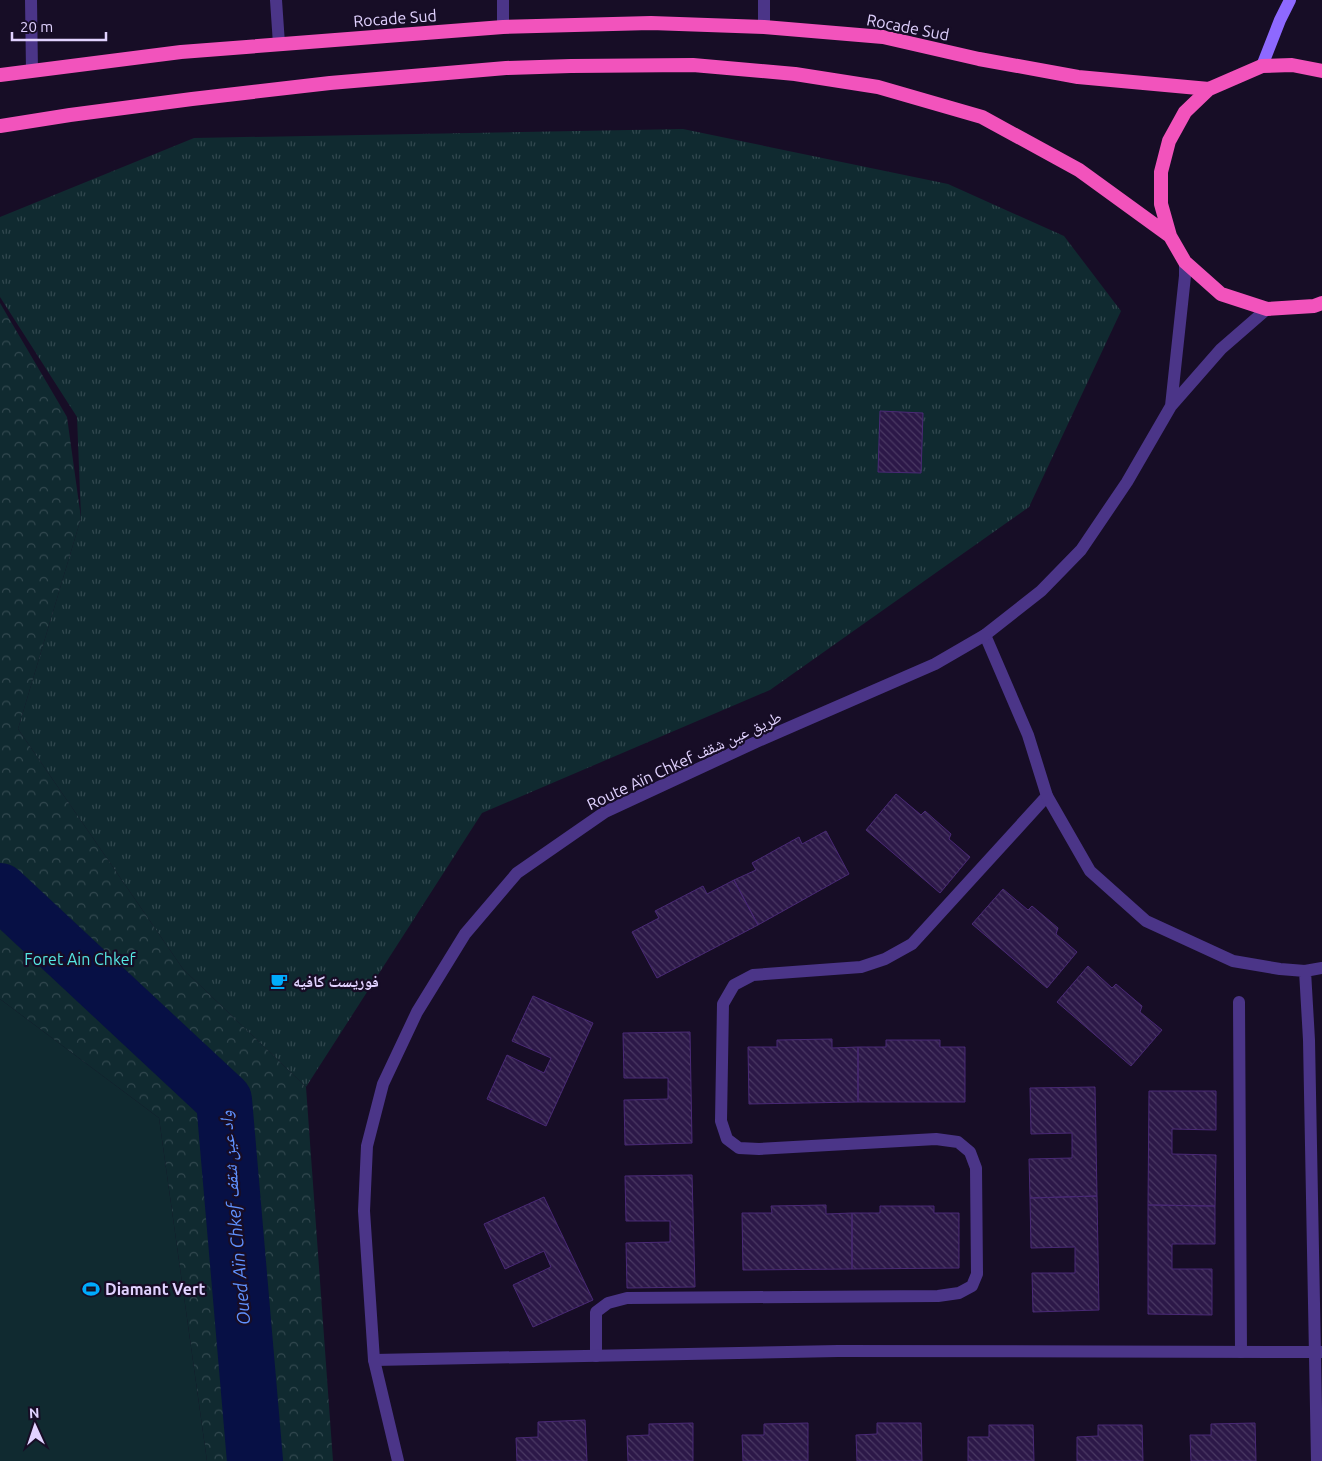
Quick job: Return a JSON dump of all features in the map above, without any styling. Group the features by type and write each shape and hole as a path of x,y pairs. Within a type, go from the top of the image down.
{"highway":[{"name":"Rocade Sud","path":"0,75 181,52 279,44 503,27 651,23 764,27 883,37 979,59 1078,78 1209,89"},
{"path":"1319,306 1267,309 1221,294 1185,262 1170,236 1161,204 1161,172 1169,141 1185,112 1209,89 1262,66 1292,65 1322,71"},
{"path":"0,126 192,98 506,68 693,66 795,74 878,87 982,117 1079,170 1170,236"}],"main road":[{"path":"1262,66 1290,0"}],"street":[{"path":"31,0 32,70"},
{"path":"276,0 279,44"},
{"path":"503,0 503,27"},
{"path":"764,0 764,27"},
{"name":"Route Aïn Chkef طريق عين شقف","path":"1171,406 1185,262"},
{"name":"Route Aïn Chkef طريق عين شقف","path":"398,1461 374,1360 364,1211 367,1146 383,1084 417,1012 464,934 517,873 605,812 756,742 935,664 985,635 1041,591 1081,550 1127,482 1171,406 1220,349 1267,309"},
{"path":"985,635 1028,735 1047,796 1090,871 1146,921 1233,961 1305,971 1322,968"},
{"path":"596,1356 596,1312 608,1303 627,1298 938,1296 959,1293 972,1286 977,1274 976,1168 970,1152 958,1142 936,1139 759,1149 739,1148 727,1139 722,1122 724,1004 734,985 753,975 861,967 885,959 912,944 1047,796"},
{"path":"1305,971 1318,1217 1317,1461"},
{"path":"1239,1002 1241,1352"},
{"path":"374,1360 838,1351 1318,1352"}],"green space":[{"path":"683,129 948,184 1064,236 1121,311 1029,507 770,690 482,813 306,1087 183,969 18,729 81,518 77,417 0,297 0,217 194,138"},
{"name":"Foret Ain Chkef","path":"0,303 67,417 81,518 18,729 183,969 306,1087 333,1461 207,1461 159,1118 0,999"},
{"name":"Diamant Vert","path":"0,999 159,1118 207,1461 0,1461"}],"building":[{"path":"880,411 923,413 921,473 878,472"},
{"path":"896,794 921,815 925,811 951,834 949,839 970,857 940,893 866,830"},
{"path":"826,831 849,874 758,925 734,880 756,870 752,863 799,837 802,844"},
{"path":"734,880 758,925 657,978 632,932 659,918 655,911 703,886 707,894"},
{"path":"1003,889 1028,910 1032,906 1058,928 1056,934 1077,952 1047,988 972,924"},
{"path":"1088,966 1112,988 1116,984 1142,1006 1140,1012 1162,1030 1131,1066 1057,1002"},
{"path":"533,996 593,1023 546,1126 487,1099 507,1055 544,1073 551,1058 512,1041"},
{"path":"690,1032 692,1143 625,1145 624,1100 668,1099 668,1078 624,1078 623,1033"},
{"path":"832,1039 832,1048 858,1047 858,1102 749,1104 748,1047 777,1047 777,1040"},
{"path":"886,1040 940,1040 940,1047 965,1047 965,1102 858,1102 858,1047 886,1047"},
{"path":"1095,1087 1097,1196 1030,1198 1029,1159 1072,1158 1072,1133 1031,1134 1030,1088"},
{"path":"1149,1091 1216,1091 1216,1130 1172,1129 1172,1154 1216,1155 1215,1206 1148,1205"},
{"path":"692,1175 695,1287 627,1288 626,1243 670,1242 670,1221 626,1221 625,1176"},
{"path":"1097,1196 1099,1310 1033,1312 1032,1273 1075,1273 1075,1247 1031,1248 1030,1198"},
{"path":"544,1197 593,1300 533,1327 513,1285 551,1267 544,1251 505,1269 484,1224"},
{"path":"826,1205 826,1214 852,1213 852,1269 743,1270 742,1213 772,1213 771,1206"},
{"path":"1148,1205 1215,1206 1215,1244 1172,1244 1172,1269 1212,1269 1212,1315 1148,1314"},
{"path":"880,1206 934,1206 934,1213 959,1213 959,1268 852,1269 852,1213 880,1213"},
{"path":"585,1420 587,1461 517,1461 516,1438 538,1437 538,1422"},
{"path":"693,1423 693,1461 628,1461 627,1436 649,1435 649,1424"},
{"path":"808,1423 808,1461 743,1461 742,1435 764,1435 764,1424"},
{"path":"877,1423 921,1423 922,1461 857,1461 856,1435 877,1434"},
{"path":"1255,1423 1256,1461 1191,1461 1190,1435 1211,1435 1211,1424"},
{"path":"989,1425 1033,1425 1034,1461 968,1461 968,1437 989,1437"},
{"path":"1098,1425 1142,1425 1143,1461 1077,1461 1077,1437 1098,1436"}],"waterway":[{"name":"Oued Aïn Chkef واد عين شقف","path":"0,891 224,1100 255,1461"}],"place":[{"name":"فوريست كافيه","path":"279,981"},
{"name":"Diamant Vert","path":"91,1289"}]}
